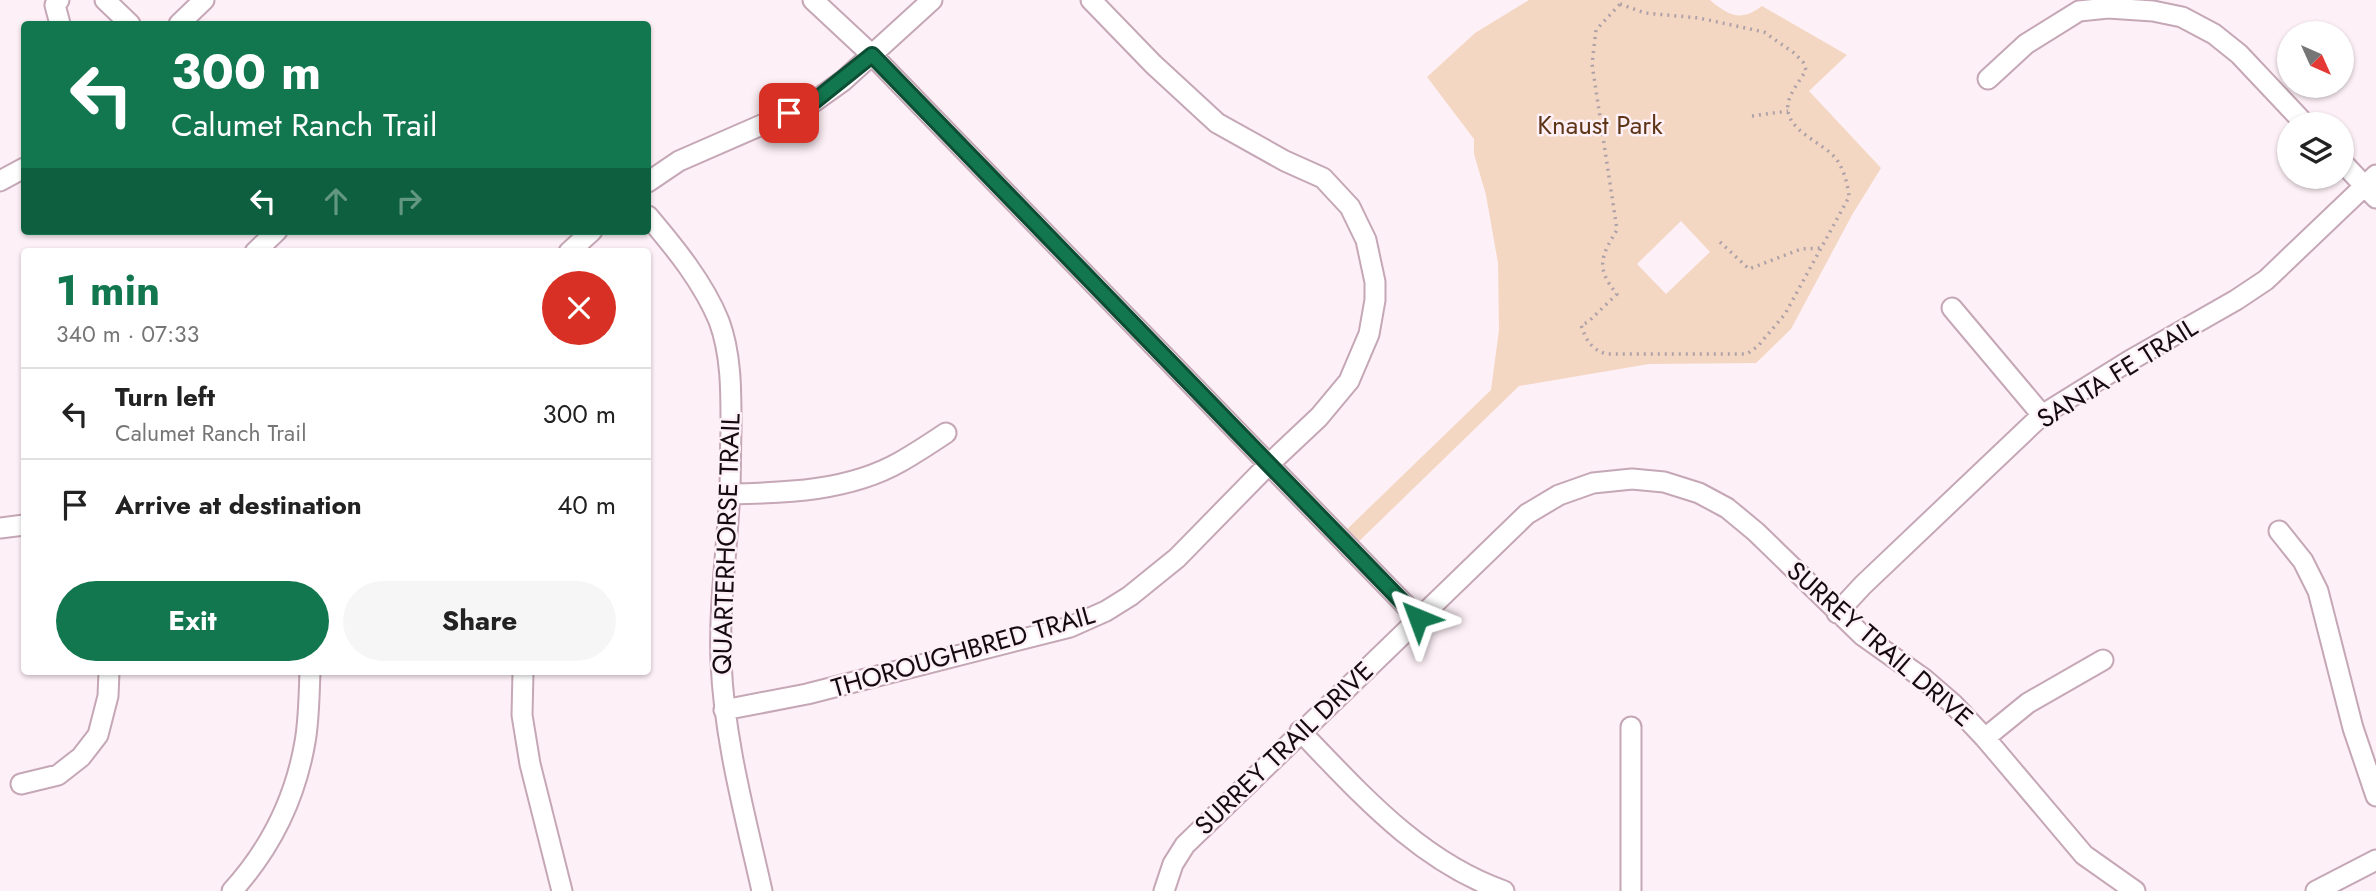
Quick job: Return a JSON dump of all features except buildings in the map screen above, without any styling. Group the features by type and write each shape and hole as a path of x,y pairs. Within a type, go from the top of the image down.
{"street":[{"path":"59,0 55,5 59,21"},
{"path":"105,0 127,21"},
{"path":"182,21 204,0"},
{"path":"813,0 872,55 1418,618"},
{"path":"651,180 679,161 812,103 872,55 932,0"},
{"name":"THOROUGHBRED TRAIL","path":"724,710 807,694 1070,627 1106,611 1130,596 1177,558 1319,417 1349,381 1366,346 1374,307 1375,282 1366,240 1350,206 1323,177 1275,155 1217,123 1153,64 1091,0"},
{"path":"1988,79 2026,44 2082,6 2108,8 2136,5 2182,17 2214,34 2239,54 2294,112"},
{"path":"0,181 21,170"},
{"path":"2354,172 2372,186"},
{"name":"SANTA FE TRAIL","path":"1837,612 2042,415 2266,280 2372,186"},
{"name":"QUARTERHORSE TRAIL","path":"651,220 704,289 720,324 730,365 729,494 722,594 721,658 724,710 731,754 762,891"},
{"path":"259,248 272,235"},
{"path":"573,248 588,235"},
{"path":"1952,308 2042,415"},
{"path":"729,494 780,493 849,482 898,463 946,433"},
{"name":"SURREY TRAIL DRIVE","path":"1164,891 1173,864 1185,845 1527,514 1559,495 1593,483 1632,479 1664,482 1699,493 1727,508 1756,532 1861,635 1924,679 1953,704 2084,855 2136,891"},
{"path":"0,528 21,525"},
{"path":"2279,531 2303,561 2318,591 2353,728 2376,796"},
{"path":"1985,738 2028,703 2102,660"},
{"path":"21,784 58,775 82,757 98,735 108,695 109,675"},
{"path":"232,891 262,856 288,806 305,742 310,675"},
{"path":"523,675 522,715 530,764 562,891"},
{"path":"1631,727 1631,891"},
{"path":"1300,731 1404,835 1441,861 1504,891"},
{"path":"2316,891 2376,860"}],"path":[{"path":"1622,2 1644,13 1699,18 1764,32 1803,62 1806,70 1792,93 1788,111 1792,122 1837,160 1848,186 1849,197 1785,314 1758,346 1747,354 1605,354 1595,350 1586,339 1581,325 1588,322 1617,294 1603,273 1603,253 1617,230 1592,64 1596,30 1622,2"},
{"path":"1752,116 1788,111"},
{"path":"1720,242 1749,269 1801,249 1821,248"}],"green space":[{"name":"Knaust Park","path":"1529,0 1710,0 1735,15 1748,14 1762,6 1847,55 1809,91 1881,168 1852,215 1791,329 1756,363 1649,364 1519,386 1351,549 1339,537 1491,390 1499,330 1498,263 1486,195 1474,154 1474,139 1427,77 1475,33","holes":["1681,221 1710,252 1666,294 1637,264"]}],"route":[{"path":"789,113 812,103 843,81 872,55 1418,618"}]}
